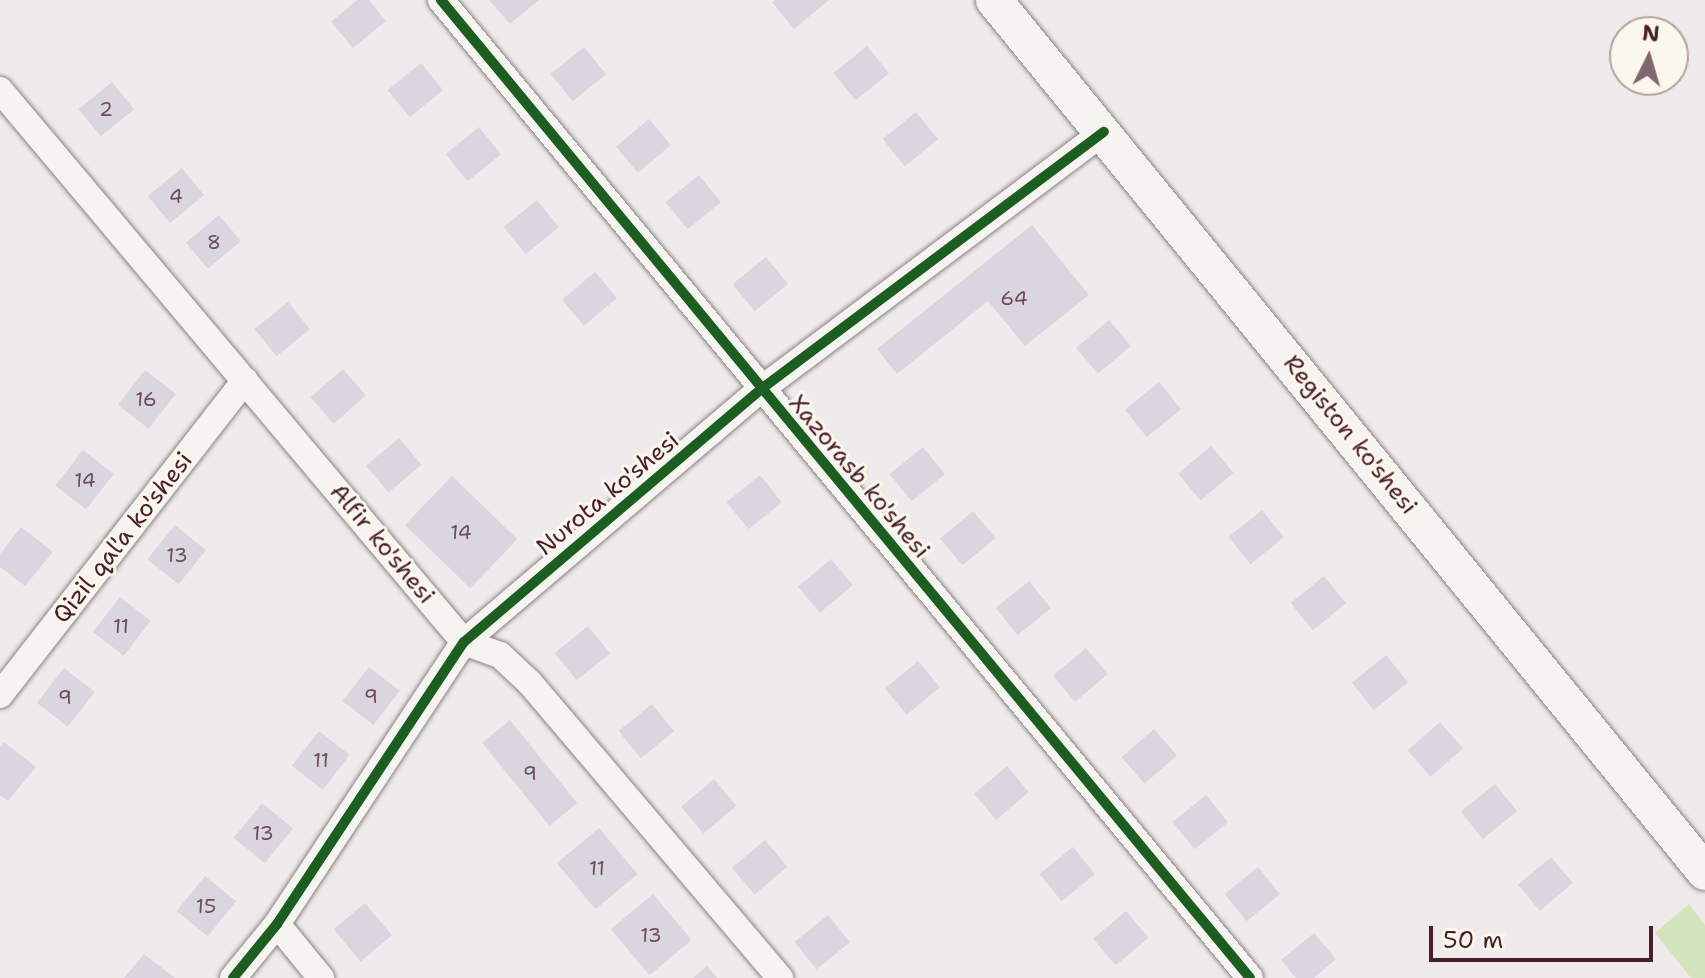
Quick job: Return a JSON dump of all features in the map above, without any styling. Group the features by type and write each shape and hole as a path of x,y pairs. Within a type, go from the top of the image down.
{"street":[{"name":"Xazorasb ko'shesi","path":"441,0 760,390 1250,978"},
{"name":"Registon ko'shesi","path":"994,0 1705,872"},
{"name":"Alfir ko'shesi","path":"0,90 464,642 500,655 530,683 780,978"},
{"name":"Nurota ko'shesi","path":"233,978 277,924 464,642 760,390 1104,132"},
{"name":"Qizil qal'a ko'shesi","path":"0,695 245,380"},
{"path":"277,924 321,978"}],"green space":[{"path":"1689,904 1705,925 1705,978 1691,978 1655,933"}],"building":[{"path":"357,0 369,0 386,21 353,48 331,22"},
{"path":"489,0 539,0 510,24"},
{"path":"829,0 794,29 772,2"},
{"path":"867,46 889,73 856,100 834,73"},
{"path":"584,47 606,74 573,101 551,74"},
{"path":"421,63 443,90 410,117 388,90"},
{"path":"112,82 134,109 101,136 79,109"},
{"path":"916,112 938,139 905,166 883,139"},
{"path":"649,119 671,145 638,173 616,147"},
{"path":"479,127 501,154 468,181 446,154"},
{"path":"182,168 204,195 170,223 148,196"},
{"path":"699,175 721,202 688,229 666,202"},
{"path":"537,200 559,227 526,254 504,227"},
{"path":"219,215 241,241 208,269 186,243"},
{"path":"1032,225 1089,295 1025,346 988,301 897,374 877,349"},
{"path":"766,257 788,284 755,311 733,284"},
{"path":"595,272 617,298 584,326 562,300"},
{"path":"288,302 310,329 277,356 255,329"},
{"path":"1109,320 1131,346 1098,374 1076,348"},
{"path":"343,369 366,395 334,424 311,397"},
{"path":"145,370 176,394 149,429 118,405"},
{"path":"1159,382 1181,409 1147,437 1125,410"},
{"path":"399,438 421,465 389,492 366,466"},
{"path":"1211,446 1233,473 1201,500 1178,474"},
{"path":"923,447 945,474 912,501 890,474"},
{"path":"83,450 114,474 86,509 55,485"},
{"path":"760,475 782,502 749,529 727,502"},
{"path":"452,476 517,539 470,588 405,525"},
{"path":"1262,510 1284,537 1251,564 1229,537"},
{"path":"973,511 995,538 963,565 940,539"},
{"path":"175,525 206,550 178,584 147,559"},
{"path":"21,527 53,552 25,586 0,567 0,554"},
{"path":"831,559 853,585 820,613 798,587"},
{"path":"1324,576 1346,603 1313,630 1291,603"},
{"path":"1029,581 1051,608 1018,635 996,608"},
{"path":"120,597 151,621 124,656 93,632"},
{"path":"588,626 610,653 577,680 555,653"},
{"path":"1086,648 1108,674 1075,702 1053,676"},
{"path":"1386,655 1408,682 1374,710 1352,683"},
{"path":"918,661 940,687 907,715 885,689"},
{"path":"369,667 400,691 373,725 343,701"},
{"path":"64,668 95,692 68,727 37,703"},
{"path":"652,704 674,731 641,758 619,731"},
{"path":"510,720 577,803 549,826 482,743"},
{"path":"1440,722 1463,748 1431,777 1408,750"},
{"path":"1154,729 1177,755 1145,784 1122,757"},
{"path":"319,731 350,755 323,790 292,766"},
{"path":"4,742 36,767 8,801 0,795 0,748"},
{"path":"1007,766 1029,792 996,820 974,794"},
{"path":"714,779 736,806 704,833 681,807"},
{"path":"1495,784 1517,811 1483,839 1461,812"},
{"path":"1206,795 1228,822 1195,849 1173,822"},
{"path":"262,803 293,828 265,863 234,838"},
{"path":"599,828 638,874 595,909 557,863"},
{"path":"765,840 787,867 755,894 732,868"},
{"path":"1073,847 1095,874 1062,901 1040,874"},
{"path":"1551,857 1573,883 1540,911 1518,885"},
{"path":"1258,867 1280,894 1247,921 1225,894"},
{"path":"205,876 236,901 208,936 177,911"},
{"path":"653,894 692,940 649,975 611,929"},
{"path":"365,903 392,935 361,962 334,929"},
{"path":"1126,911 1148,938 1116,965 1093,939"},
{"path":"828,915 850,942 817,969 795,942"},
{"path":"1314,933 1336,959 1314,978 1296,978 1281,960"},
{"path":"144,954 175,978 124,978"},
{"path":"707,966 717,978 693,978"}],"cycle path":[{"path":"441,0 1250,978"},
{"path":"233,978 277,924 464,642 760,390 1104,132"}]}
